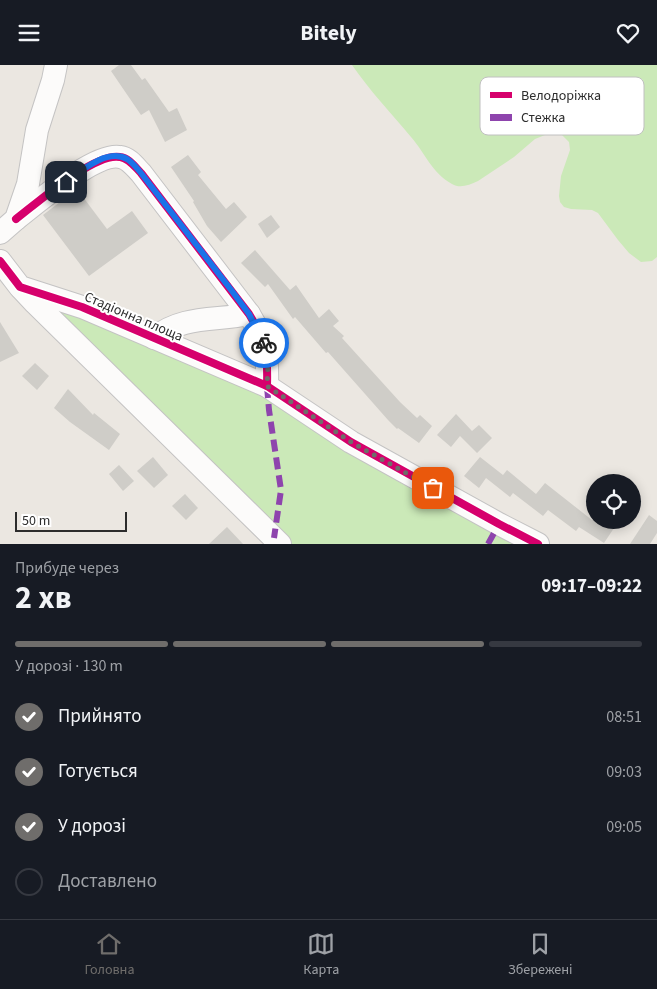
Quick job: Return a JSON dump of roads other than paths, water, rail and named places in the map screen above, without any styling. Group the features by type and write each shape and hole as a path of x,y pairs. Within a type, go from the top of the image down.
{"street":[{"path":"8,226 30,179 36,130 53,80 56,65"},
{"path":"8,226 93,163 112,157 127,159 141,173 249,314 265,346 268,364 267,386"},
{"path":"0,261 35,303 280,544"},
{"name":"Стадіонна площа","path":"20,287 82,307 267,386 351,442 538,544"},
{"path":"154,338 168,328 199,319 249,314"}]}
